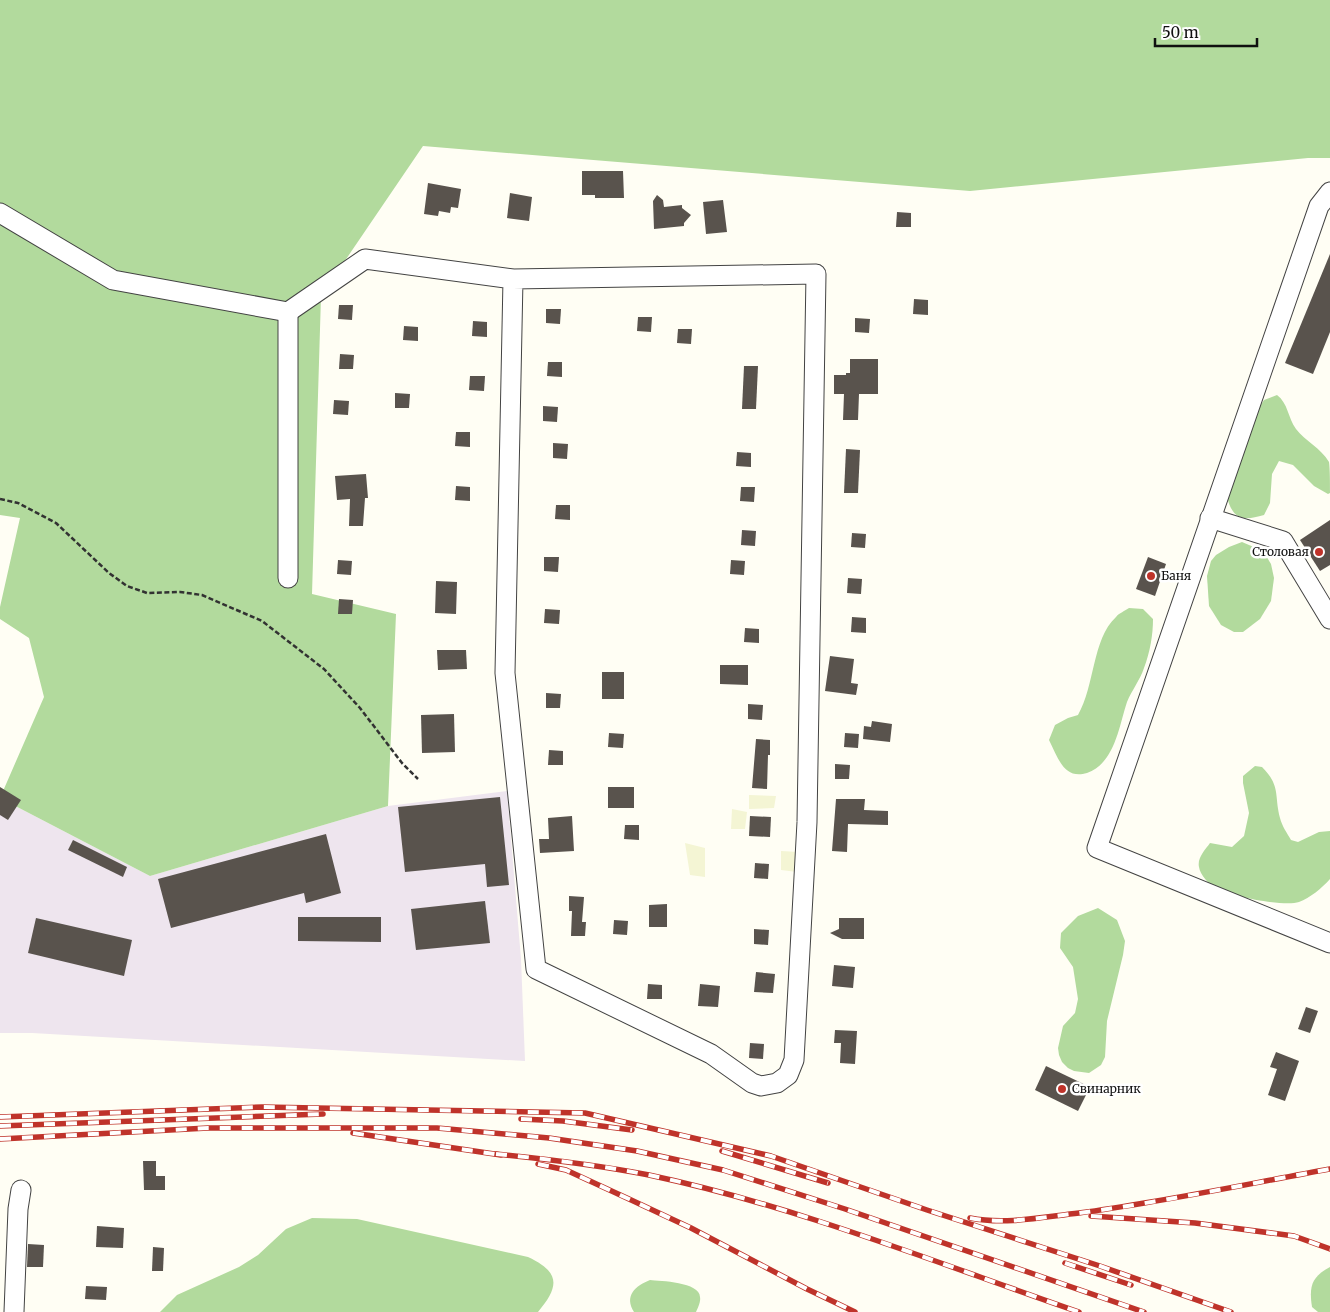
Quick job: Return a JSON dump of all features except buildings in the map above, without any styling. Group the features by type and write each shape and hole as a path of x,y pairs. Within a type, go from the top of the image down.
{"street":[{"path":"1330,192 1319,206 1097,848 1330,944"},
{"path":"0,213 114,280 288,312 366,259 513,279 816,274 807,822 794,1060 788,1074 777,1084 762,1086 752,1083 711,1054 536,969 505,673 513,279"},
{"path":"288,312 288,578"},
{"path":"1210,518 1283,541 1330,619"},
{"path":"14,1312 18,1209 21,1190"}],"path":[{"path":"0,499 18,503 56,523 109,573 127,586 148,593 180,592 202,595 262,621 324,668 360,708 402,764 418,779"}],"shaded area":[{"path":"507,791 521,959 525,1061 32,1033 0,1033 0,798 150,876 388,806"}],"green space":[{"path":"0,0 1330,0 1330,158 1308,158 970,191 423,146 321,296 312,594 396,614 388,806 150,876 0,798 44,697 29,638 0,619 0,607 20,518 0,515"},
{"path":"1277,395 1286,406 1296,429 1329,462 1330,493 1328,494 1314,486 1293,465 1279,461 1272,474 1270,503 1264,515 1250,518 1240,517 1232,510 1227,497 1260,406 1264,400"},
{"path":"1242,542 1263,551 1271,564 1274,578 1271,601 1260,619 1243,632 1234,632 1221,625 1209,606 1207,576 1211,561 1216,555"},
{"path":"1129,608 1143,609 1153,619 1151,644 1146,662 1127,702 1115,743 1110,752 1096,768 1087,773 1073,773 1063,766 1049,740 1055,725 1078,715 1088,691 1102,638 1108,626 1117,616"},
{"path":"1255,766 1262,767 1272,780 1276,791 1281,821 1291,840 1298,842 1319,832 1330,831 1330,879 1316,892 1299,902 1270,902 1222,891 1210,884 1200,870 1200,857 1210,843 1232,847 1244,836 1249,813 1243,776"},
{"path":"749,795 776,796 774,808 749,809"},
{"path":"732,809 747,812 745,829 731,829"},
{"path":"685,843 705,848 705,877 690,875"},
{"path":"781,851 799,852 797,872 781,870"},
{"path":"1098,908 1117,920 1125,941 1107,1021 1105,1057 1101,1065 1089,1073 1074,1071 1068,1068 1062,1062 1059,1055 1058,1048 1063,1026 1075,1013 1078,999 1073,967 1060,948 1061,933 1078,916"},
{"path":"312,1218 357,1219 528,1257 546,1268 551,1274 553,1287 550,1295 538,1312 160,1312 177,1295 239,1267 258,1255 286,1229"},
{"path":"1330,1267 1330,1312 1318,1312 1312,1307 1311,1288 1315,1279"},
{"path":"650,1280 679,1283 694,1288 698,1292 700,1299 696,1312 634,1312 630,1301 633,1292 640,1285"}],"railway":[{"path":"0,1117 262,1107 585,1113 771,1156 1231,1312"},
{"path":"0,1126 323,1114"},
{"path":"521,1119 563,1121 632,1130"},
{"path":"0,1139 208,1128 437,1128 549,1138 637,1151 723,1170 845,1209 1144,1312"},
{"path":"353,1133 501,1155"},
{"path":"722,1151 828,1183"},
{"path":"496,1154 611,1168 704,1188 812,1219 1079,1312"},
{"path":"538,1164 566,1170 629,1199 691,1228 855,1312"},
{"path":"970,1218 1011,1221 1110,1209 1330,1169"},
{"path":"1091,1216 1195,1223 1294,1236 1330,1249"},
{"path":"1065,1263 1131,1285"}],"place":[{"name":"Столовая","path":"1319,552"},
{"name":"Баня","path":"1151,576"},
{"name":"Свинарник","path":"1062,1089"}]}
